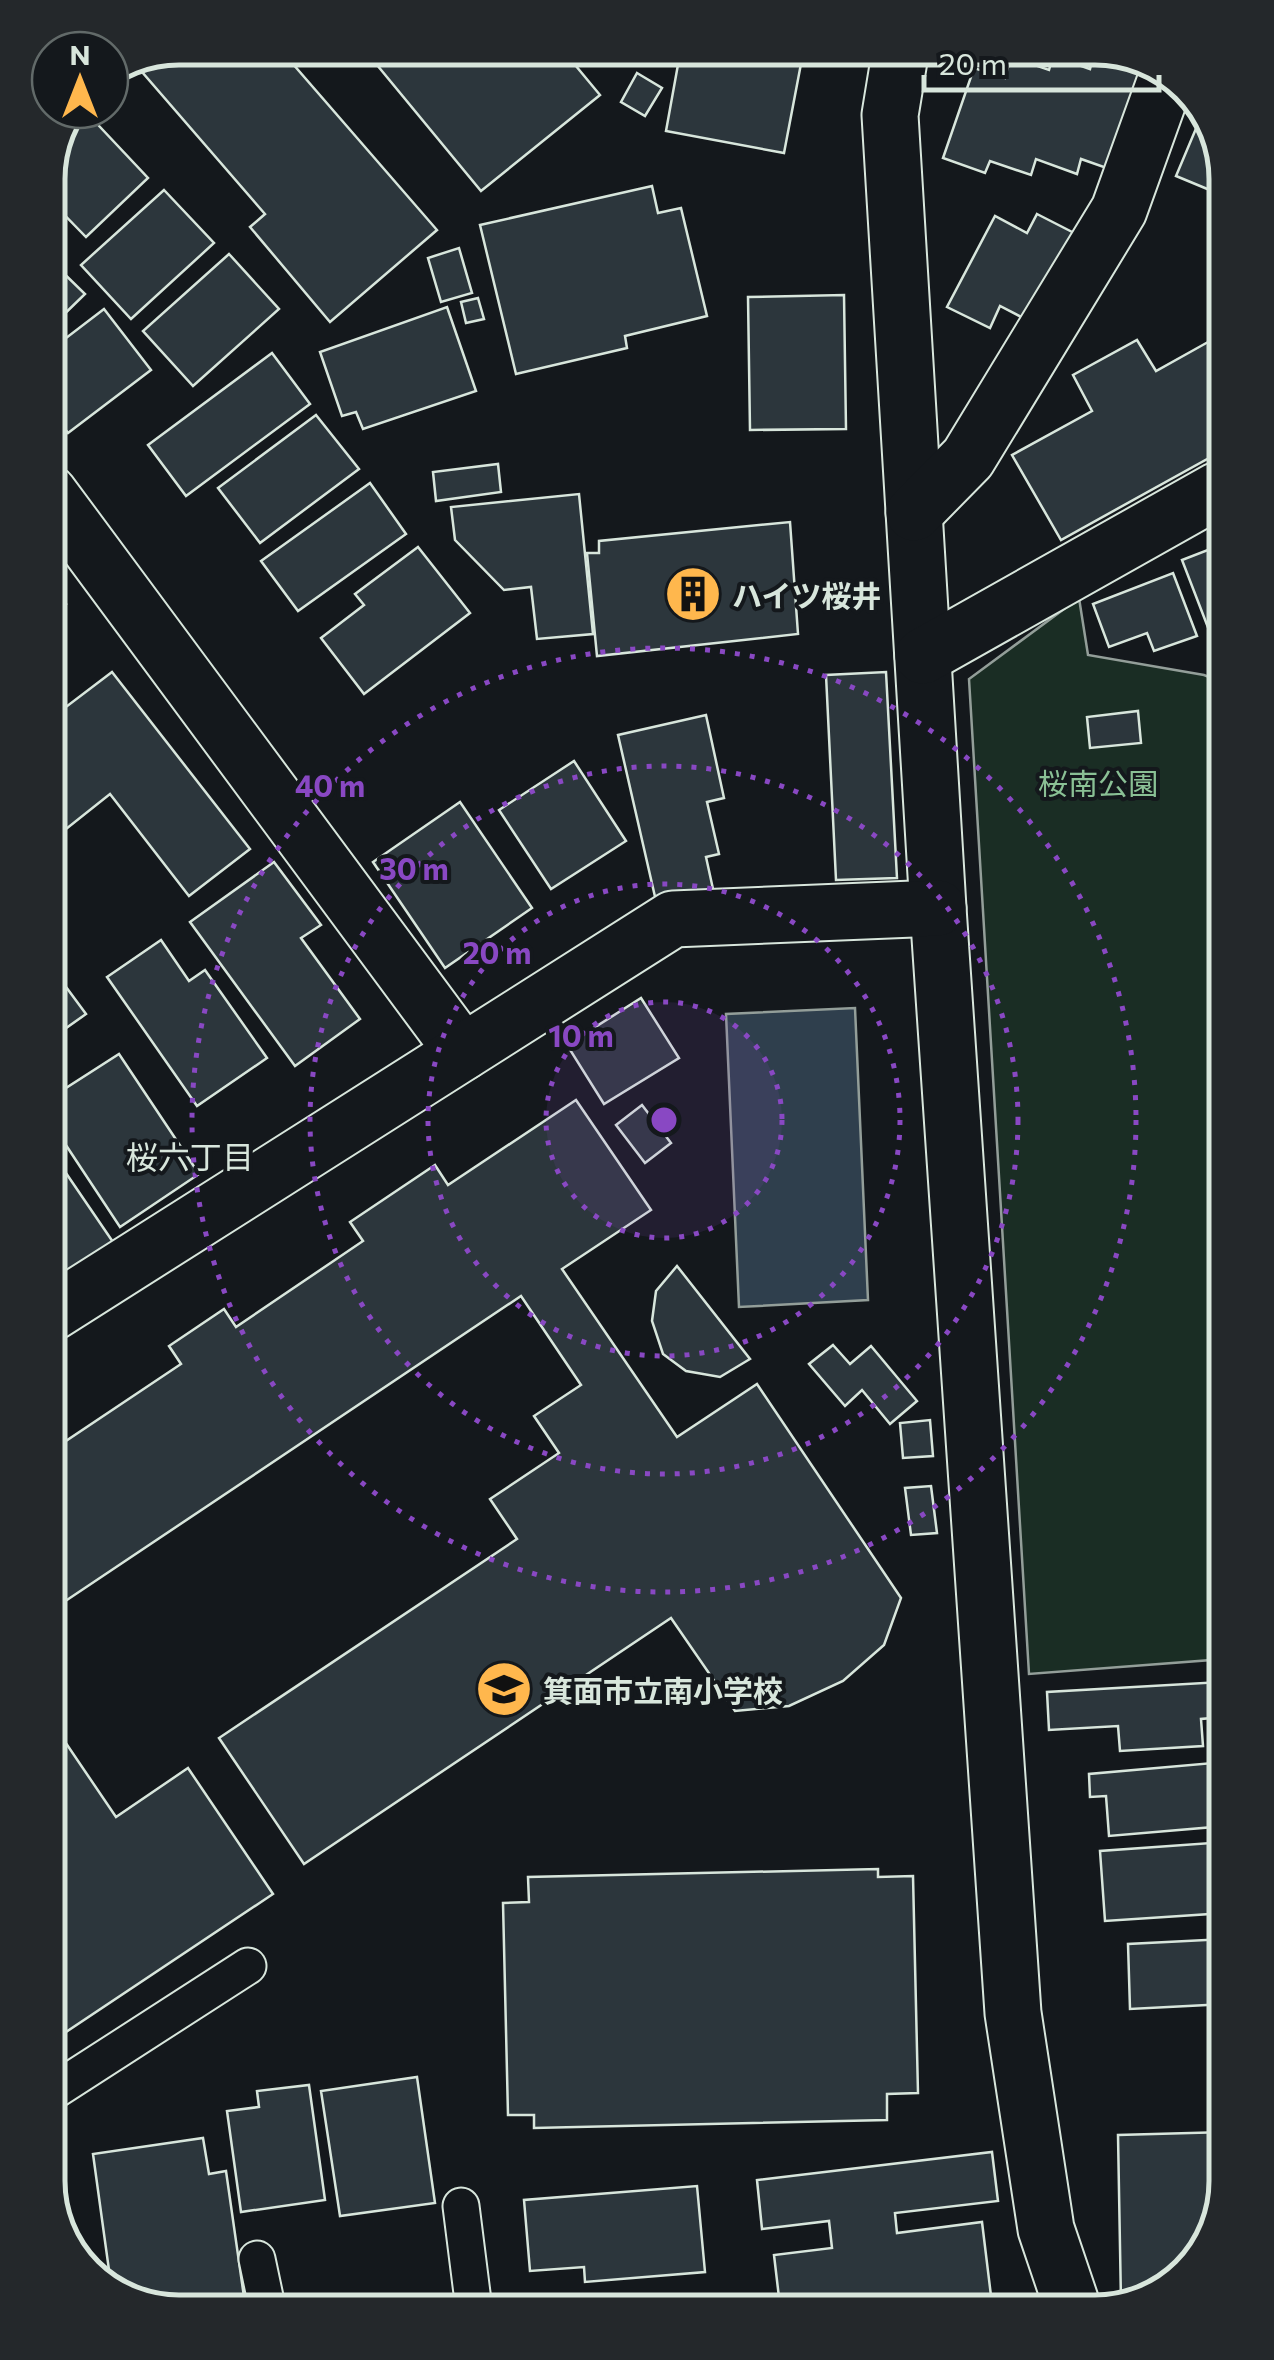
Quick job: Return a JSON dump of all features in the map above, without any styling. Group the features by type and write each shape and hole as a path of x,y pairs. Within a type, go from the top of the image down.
{"street":[{"path":"897,65 890,115 938,908 1013,2013 1046,2229 1068,2295"},
{"path":"914,512 968,458 1119,210 1163,88"},
{"path":"923,656 1209,495"},
{"path":"65,515 463,1052"},
{"path":"65,1304 674,920 938,908"}],"lane":[{"path":"65,2083 248,1966"},
{"path":"461,2206 472,2295"},
{"path":"257,2259 265,2295"}],"green space":[{"name":"桜南公園","path":"1079,598 1088,655 1209,677 1209,1660 1029,1674 969,679"}],"water":[{"path":"855,1008 868,1300 739,1307 726,1014"}],"building":[{"path":"179,65 294,65 437,230 330,322 250,227 265,214 142,72"},
{"path":"377,65 575,65 600,95 481,191"},
{"path":"678,65 801,65 784,153 666,131"},
{"path":"1009,65 1034,65 1049,70 1050,65 1079,65 1090,69 1091,65 1117,67 1147,78 1115,171 1081,159 1077,174 1036,159 1031,175 990,161 985,173 943,158 974,68 1005,78"},
{"path":"637,73 662,88 645,116 621,102"},
{"path":"1196,128 1207,157 1209,190 1176,176"},
{"path":"77,130 103,130 148,178 86,237 65,215 65,172"},
{"path":"652,186 658,213 681,208 707,316 625,336 627,348 516,374 480,225"},
{"path":"164,190 214,243 131,319 81,265"},
{"path":"1037,214 1078,235 1033,323 1000,306 990,328 947,307 995,216 1027,233"},
{"path":"459,248 472,293 441,302 428,258"},
{"path":"229,254 279,309 193,386 143,331"},
{"path":"65,275 85,294 65,313"},
{"path":"844,295 846,429 750,430 748,297"},
{"path":"478,298 484,319 466,323 461,302"},
{"path":"447,307 476,391 363,429 356,412 342,416 320,352"},
{"path":"104,309 151,370 68,433 65,429 65,339"},
{"path":"1137,340 1156,371 1209,341 1209,458 1061,540 1012,455 1092,411 1073,375"},
{"path":"272,353 310,404 186,496 148,445"},
{"path":"316,415 359,469 260,543 218,488"},
{"path":"498,464 501,492 436,501 433,472"},
{"path":"370,483 406,534 298,611 261,561"},
{"path":"579,494 593,634 537,639 531,587 504,590 455,540 451,507"},
{"name":"ハイツ桜井","path":"790,522 798,634 597,656 587,553 599,553 599,541"},
{"path":"418,547 470,613 364,694 321,638 364,605 355,594"},
{"path":"1209,550 1209,630 1182,560"},
{"path":"1173,573 1197,636 1154,651 1147,633 1109,647 1093,604"},
{"path":"112,672 250,849 189,896 110,794 65,830 65,708"},
{"path":"886,672 897,878 836,880 826,675"},
{"path":"1138,711 1141,743 1090,748 1087,717"},
{"path":"706,715 724,798 707,802 719,854 706,857 713,889 656,901 618,735"},
{"path":"574,761 626,841 551,889 499,810"},
{"path":"460,802 532,908 445,968 373,862"},
{"path":"274,862 321,925 301,938 360,1019 295,1066 190,922"},
{"path":"161,940 189,981 205,970 267,1058 197,1106 107,977"},
{"path":"65,986 86,1014 65,1029"},
{"path":"641,998 679,1058 604,1104 567,1045"},
{"path":"119,1054 199,1174 120,1227 65,1144 65,1089"},
{"path":"576,1100 651,1210 562,1269 677,1437 757,1384 901,1598 884,1645 843,1681 789,1706 735,1711 671,1618 304,1864 219,1738 517,1539 490,1499 559,1453 534,1416 581,1385 521,1296 65,1601 65,1442 181,1364 169,1346 224,1309 236,1327 363,1241 350,1222 435,1165 448,1185"},
{"path":"642,1105 671,1143 645,1163 616,1125"},
{"path":"65,1172 115,1245 65,1279"},
{"path":"677,1266 750,1359 720,1377 686,1371 663,1354 652,1321 656,1291"},
{"path":"833,1345 850,1364 871,1346 917,1401 890,1424 862,1390 845,1406 809,1364"},
{"path":"930,1420 933,1456 903,1458 900,1423"},
{"path":"931,1486 937,1533 911,1535 905,1488"},
{"path":"1209,1683 1209,1718 1201,1719 1203,1746 1120,1751 1118,1726 1049,1730 1047,1692"},
{"path":"65,1742 116,1817 188,1768 273,1894 65,2033"},
{"path":"1209,1763 1209,1827 1109,1836 1106,1796 1090,1797 1089,1774"},
{"path":"1209,1843 1209,1914 1105,1921 1100,1851"},
{"path":"878,1869 878,1877 913,1876 918,2093 887,2094 887,2120 534,2128 534,2115 508,2115 503,1903 529,1902 528,1877"},
{"path":"1209,1940 1209,2005 1130,2009 1128,1944"},
{"path":"417,2077 435,2203 340,2216 321,2091"},
{"path":"309,2085 325,2200 241,2212 227,2111 259,2107 257,2091"},
{"path":"1209,2132 1208,2196 1190,2244 1152,2280 1121,2292 1118,2135"},
{"path":"203,2138 209,2174 226,2171 244,2295 157,2293 122,2280 109,2270 93,2154"},
{"path":"992,2152 998,2201 895,2213 897,2233 982,2222 991,2295 779,2295 774,2255 832,2248 829,2221 762,2229 757,2180"},
{"path":"697,2186 705,2272 585,2282 584,2267 530,2271 524,2200"}],"place":[{"name":"ハイツ桜井","path":"693,594"},
{"name":"箕面市立南小学校","path":"504,1689"}],"district":[{"name":"桜六丁目","path":"190,1156"}]}
